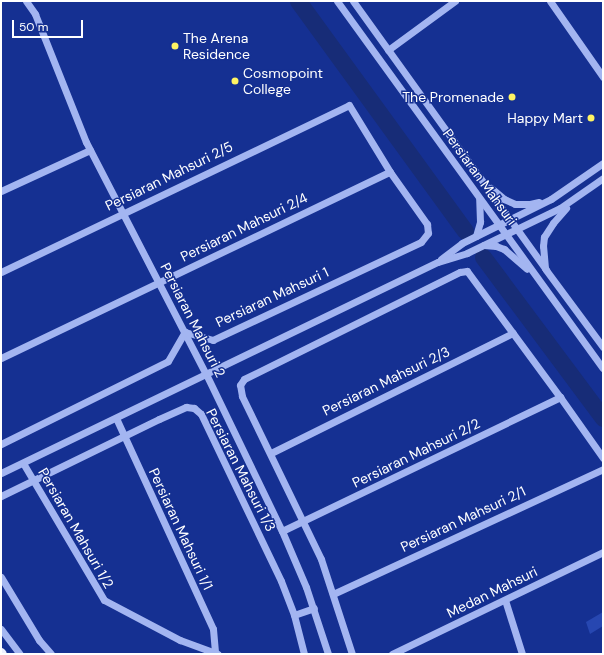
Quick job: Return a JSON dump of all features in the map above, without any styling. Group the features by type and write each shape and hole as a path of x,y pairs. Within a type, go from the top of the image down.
{"street":[{"name":"Persiaran Mahsuri 2","path":"26,1 35,14 78,124 90,150 185,332 282,531 314,608 328,654"},
{"name":"Persiaran Mahsuri","path":"337,1 479,199 603,368"},
{"name":"Persiaran Mahsuri","path":"353,1 603,347"},
{"path":"388,50 455,1"},
{"path":"550,1 603,77"},
{"name":"Persiaran Mahsuri 1","path":"185,332 213,340 421,242 428,233 427,224 390,172 348,105"},
{"name":"Persiaran Mahsuri 2/5","path":"1,272 122,212 348,105"},
{"path":"1,191 90,150"},
{"path":"438,262 462,243 551,199 603,163"},
{"name":"Persiaran Mahsuri 2/4","path":"1,358 390,172"},
{"path":"1,473 438,262 462,255 570,203 603,178"},
{"path":"482,180 504,199 518,204 530,204 551,199"},
{"path":"476,236 480,222 479,199"},
{"path":"546,270 543,254 544,237 553,223 570,203"},
{"path":"484,245 496,246 504,249 538,278"},
{"path":"352,654 321,559 271,453 242,396 240,385 244,379 460,272 467,271 603,458"},
{"path":"1,444 168,362 185,332"},
{"name":"Persiaran Mahsuri 2/3","path":"271,453 513,333"},
{"name":"Persiaran Mahsuri 2/2","path":"282,531 304,522 560,397"},
{"name":"Persiaran Mahsuri 1/3","path":"1,496 124,436 190,406 197,410 260,536 294,615 304,654"},
{"name":"Persiaran Mahsuri 1/1","path":"116,418 213,629 217,654"},
{"name":"Persiaran Mahsuri 1/2","path":"23,463 104,600 180,640 217,654"},
{"name":"Persiaran Mahsuri 2/1","path":"333,594 603,469"},
{"name":"Medan Mahsuri","path":"392,654 603,552"},
{"path":"1,577 39,640 51,654"},
{"path":"505,600 522,654"},
{"path":"294,615 314,608"},
{"path":"1,629 20,654"}],"shaded area":[{"path":"603,612 603,626 590,634 586,622"}],"waterway":[{"path":"298,1 465,231"},
{"path":"483,257 603,418"}],"place":[{"name":"The Arena Residence","path":"175,46"},
{"name":"Cosmopoint College","path":"235,81"},
{"name":"The Promenade","path":"512,97"},
{"name":"Happy Mart","path":"591,118"}]}
